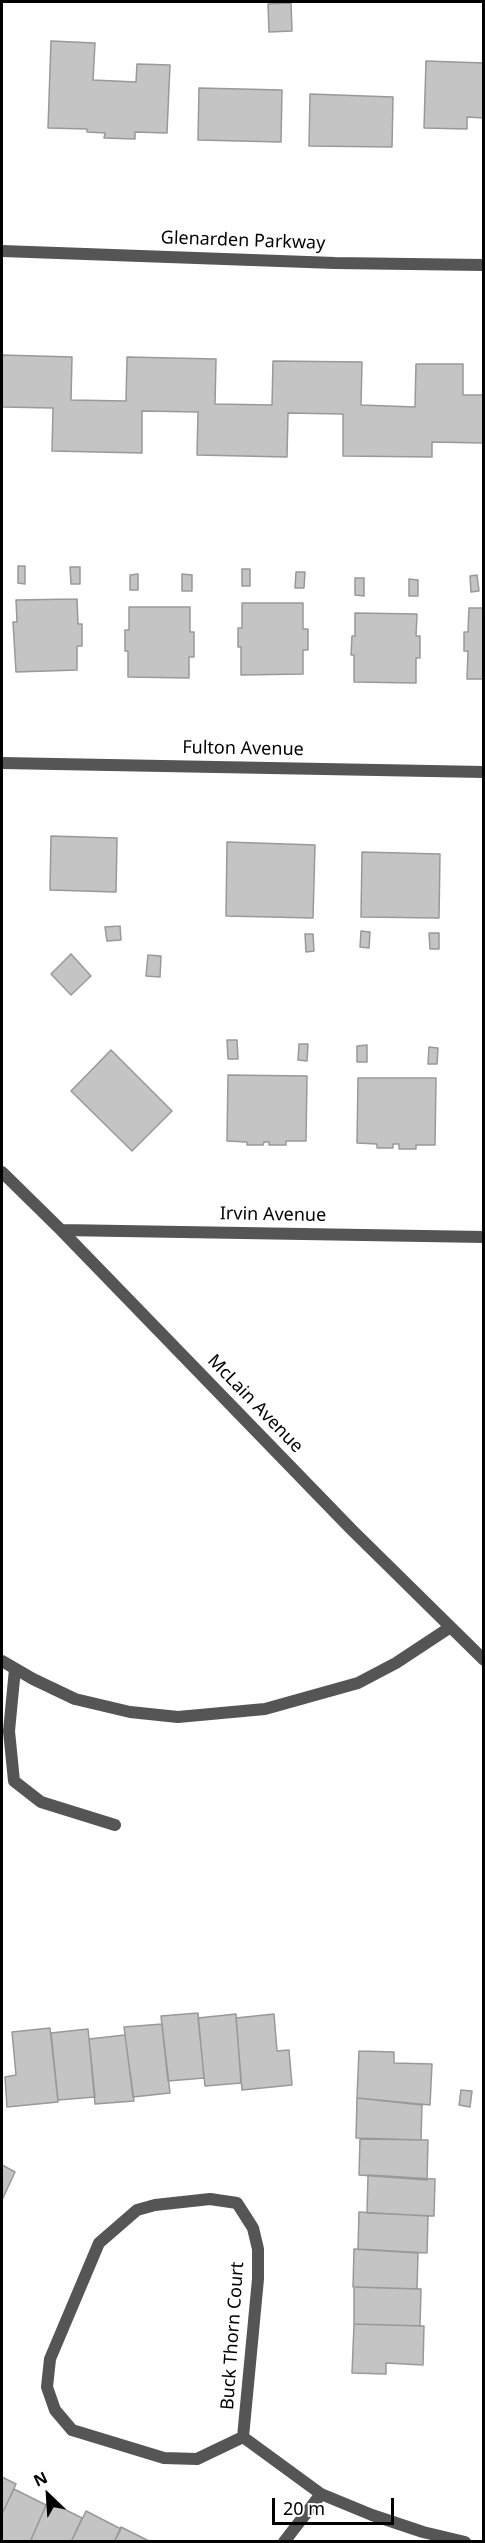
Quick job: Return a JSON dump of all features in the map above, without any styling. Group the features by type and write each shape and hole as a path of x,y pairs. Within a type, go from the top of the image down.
{"street":[{"name":"Glenarden Parkway","path":"2,251 335,263 483,265"},
{"name":"Fulton Avenue","path":"2,762 483,772"},
{"name":"McLain Avenue","path":"2,1172 483,1660"},
{"name":"Irvin Avenue","path":"61,1230 483,1236"},
{"path":"2,1661 75,1699 130,1713 178,1717 265,1709 358,1683 396,1663 449,1628"},
{"path":"15,1669 9,1731 14,1781 41,1802 115,1825"},
{"name":"Buck Thorn Court","path":"210,2199 237,2203 253,2228 258,2249 258,2279 243,2437 197,2459 164,2458 72,2430 55,2410 47,2387 50,2359 99,2243 137,2210 155,2205 210,2199"},
{"name":"Buck Thorn Court","path":"243,2437 321,2494 372,2515 423,2532 465,2541"},
{"path":"284,2541 321,2494"}],"building":[{"path":"291,3 292,31 269,32 268,4"},
{"path":"51,41 95,43 93,80 136,82 137,64 170,65 167,133 135,132 135,139 104,138 105,133 87,132 87,129 48,128"},
{"path":"426,61 484,63 484,118 467,117 467,129 424,128"},
{"path":"199,88 282,90 281,142 198,140"},
{"path":"310,94 393,97 392,147 309,146"},
{"path":"2,355 72,357 71,400 126,401 127,357 216,359 215,404 272,405 273,361 362,362 361,405 415,407 416,364 463,364 463,395 484,395 484,443 432,442 432,457 343,456 343,414 288,413 287,457 197,455 198,412 142,411 142,453 52,451 53,408 2,407"},
{"path":"18,566 25,566 25,584 18,583"},
{"path":"70,567 80,567 80,584 71,584"},
{"path":"242,569 250,569 250,586 242,586"},
{"path":"296,572 305,572 304,588 295,588"},
{"path":"138,574 138,590 130,590 130,575"},
{"path":"182,574 192,575 192,591 182,591"},
{"path":"477,575 479,591 471,592 470,576"},
{"path":"355,578 364,578 364,596 355,595"},
{"path":"409,579 418,580 418,596 409,596"},
{"path":"77,599 78,624 82,624 82,646 77,646 77,670 16,672 13,622 17,622 16,600"},
{"path":"242,603 303,603 303,629 308,629 308,650 303,650 303,674 241,675 238,628 242,628"},
{"path":"129,607 190,607 190,632 194,632 194,657 189,657 189,678 128,677 125,630 129,630"},
{"path":"469,608 484,608 484,679 467,679 468,651 464,651 464,632 468,632"},
{"path":"355,613 417,614 416,636 420,636 420,658 416,658 416,683 354,682 354,655 351,655 352,636 355,636"},
{"path":"51,836 117,838 116,892 50,890"},
{"path":"227,842 315,845 313,918 226,916"},
{"path":"362,852 440,854 439,918 361,917"},
{"path":"120,926 121,940 107,941 105,927"},
{"path":"361,931 370,932 369,948 360,947"},
{"path":"429,933 439,933 439,949 430,949"},
{"path":"305,934 313,934 314,951 306,952"},
{"path":"71,954 91,976 71,995 51,974"},
{"path":"148,955 161,956 160,977 146,976"},
{"path":"227,1040 237,1040 238,1059 228,1059"},
{"path":"299,1044 308,1044 307,1061 298,1060"},
{"path":"367,1045 367,1062 357,1062 357,1046"},
{"path":"429,1047 438,1048 437,1064 428,1064"},
{"path":"111,1050 172,1111 132,1151 71,1091"},
{"path":"228,1075 307,1076 306,1141 286,1141 286,1145 269,1145 269,1142 264,1142 263,1145 247,1145 247,1142 227,1141"},
{"path":"358,1078 436,1078 435,1145 416,1145 416,1149 399,1149 399,1144 393,1144 393,1148 377,1148 377,1144 357,1143"},
{"path":"198,2013 204,2078 168,2081 161,2016"},
{"path":"236,2014 241,2083 205,2086 198,2018"},
{"path":"274,2014 277,2051 289,2050 292,2085 242,2090 236,2018"},
{"path":"162,2024 170,2093 133,2097 124,2027"},
{"path":"50,2028 58,2102 7,2107 5,2077 16,2075 12,2032"},
{"path":"88,2029 95,2097 58,2100 51,2033"},
{"path":"125,2035 134,2101 95,2104 89,2039"},
{"path":"359,2051 394,2052 394,2063 432,2064 430,2105 357,2098"},
{"path":"461,2090 472,2091 470,2107 459,2105"},
{"path":"357,2098 422,2105 421,2140 356,2138"},
{"path":"360,2139 428,2140 427,2180 359,2175"},
{"path":"2,2165 15,2172 2,2200"},
{"path":"368,2175 435,2179 434,2216 367,2213"},
{"path":"359,2212 428,2216 427,2253 358,2249"},
{"path":"354,2249 418,2253 417,2289 353,2287"},
{"path":"354,2287 421,2289 420,2326 354,2324"},
{"path":"354,2324 424,2326 423,2365 386,2363 386,2374 352,2373"},
{"path":"2,2477 16,2484 2,2514"},
{"path":"14,2489 46,2505 30,2542 2,2542 2,2514"},
{"path":"48,2501 82,2518 71,2542 30,2542"},
{"path":"86,2511 121,2529 114,2542 71,2542"},
{"path":"121,2527 151,2542 114,2542"}]}
